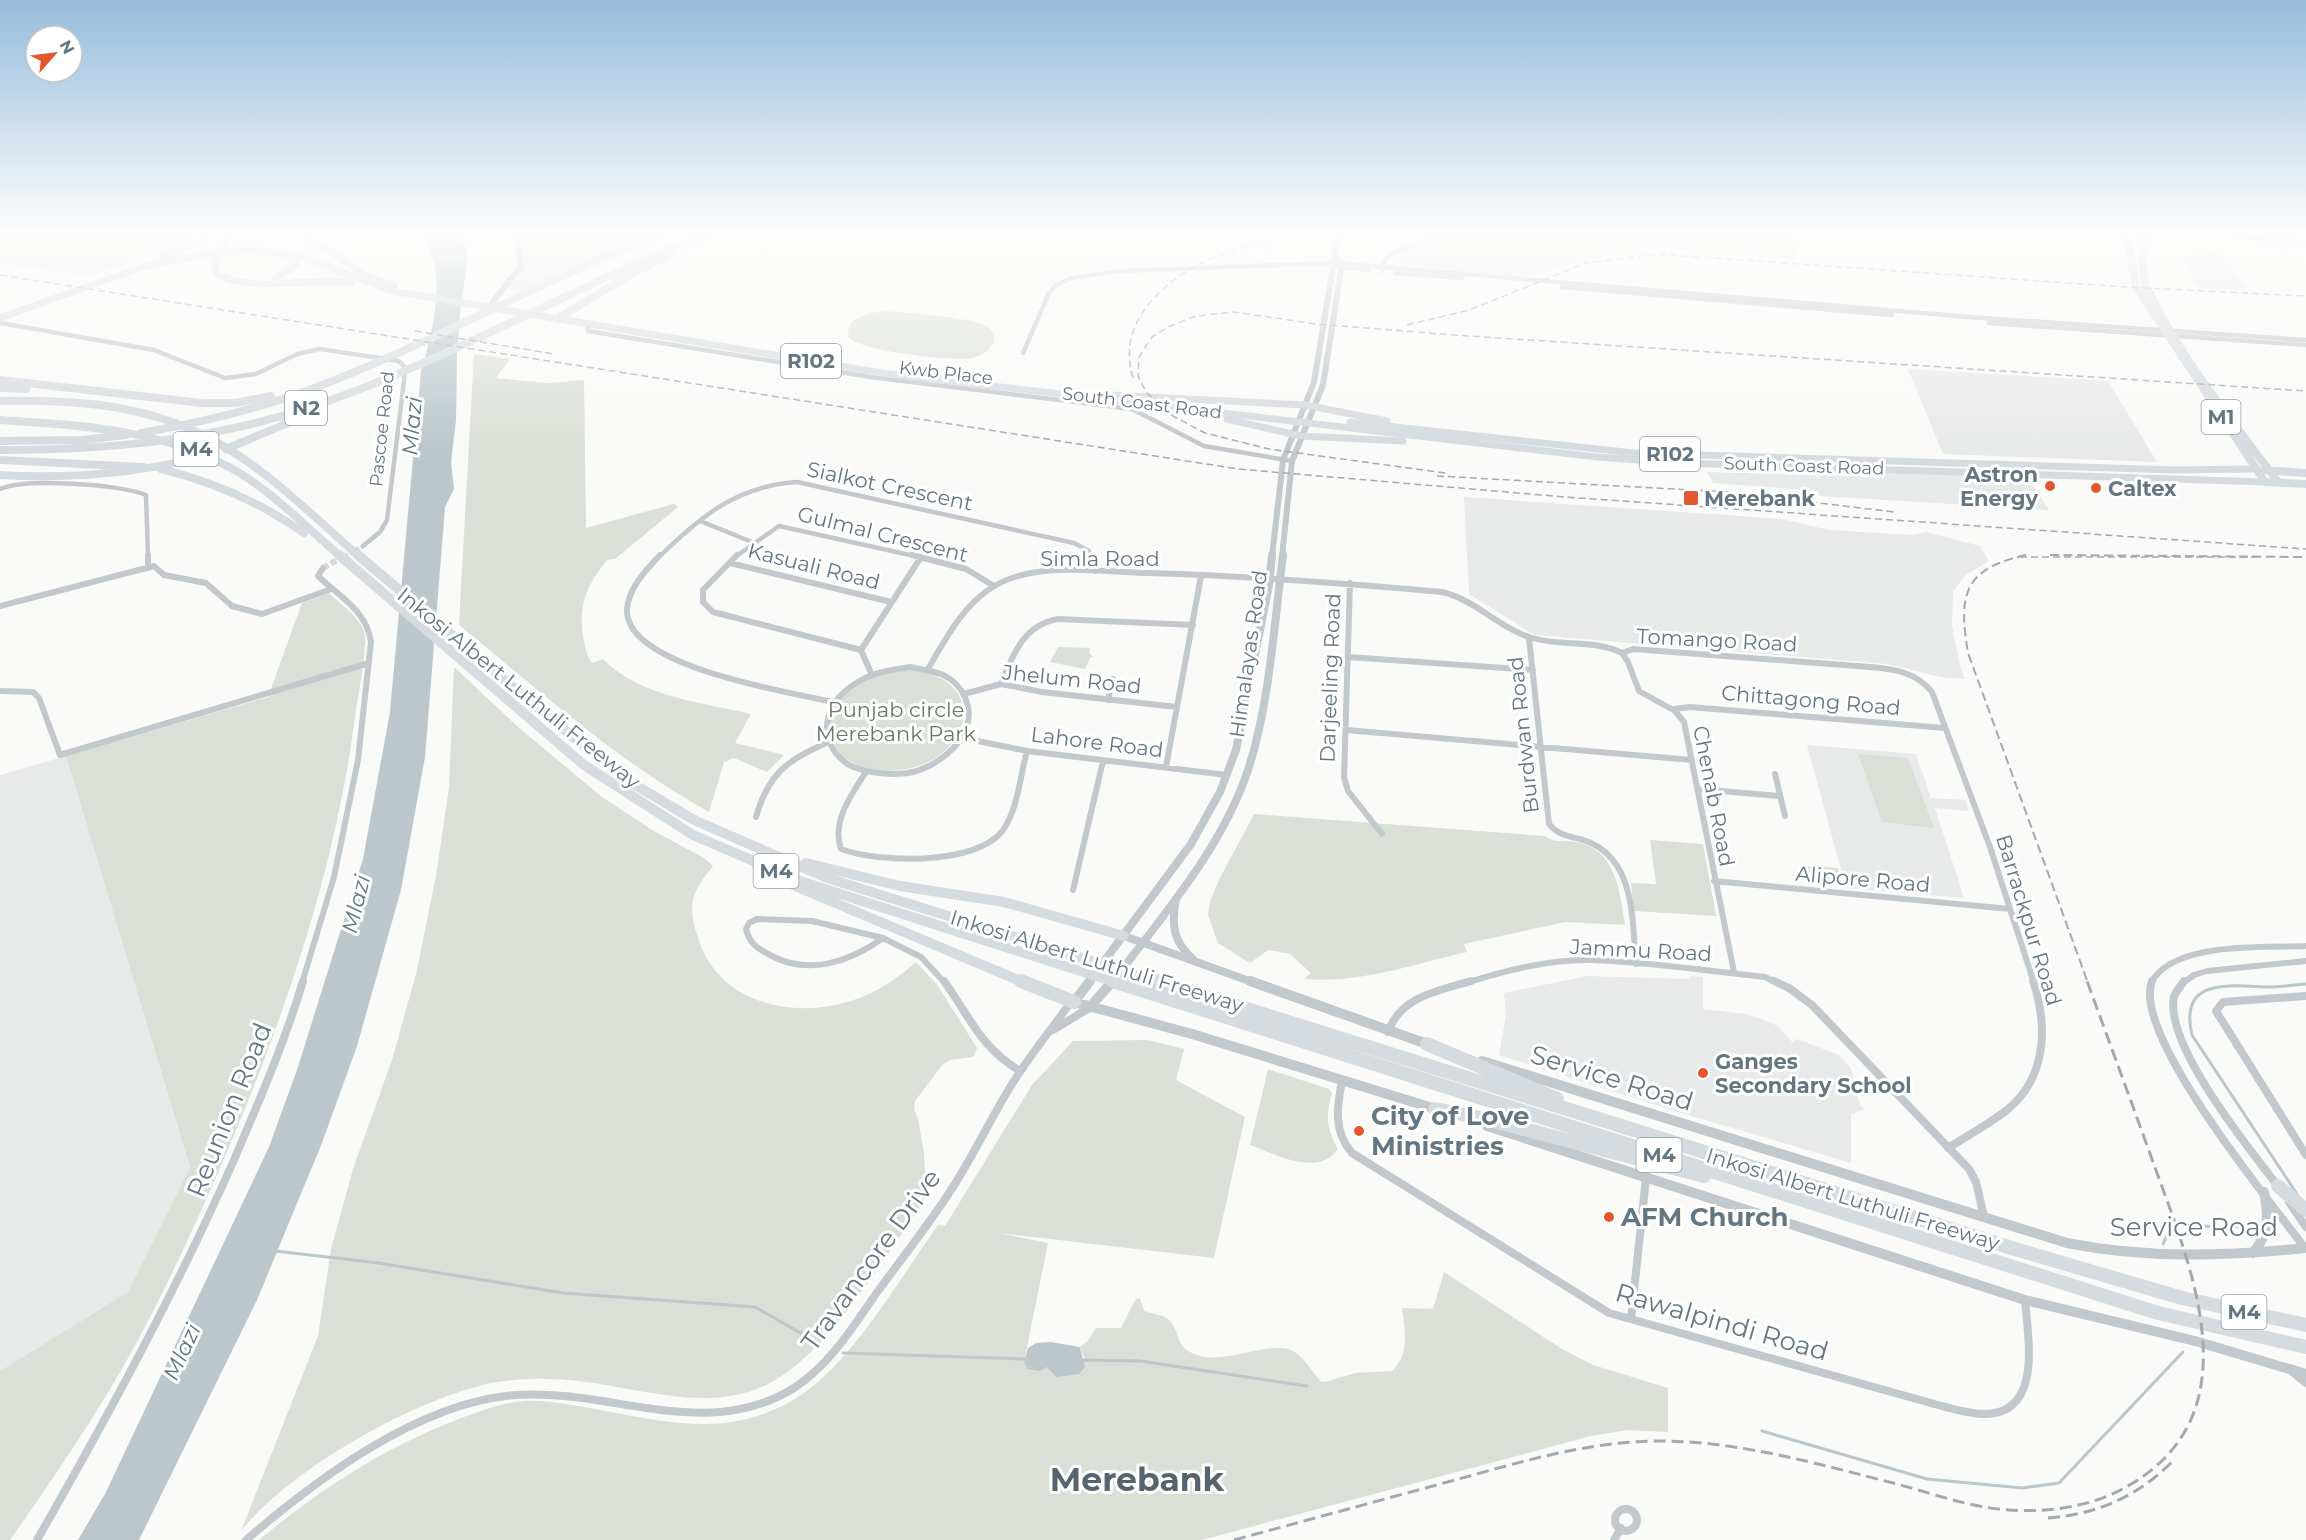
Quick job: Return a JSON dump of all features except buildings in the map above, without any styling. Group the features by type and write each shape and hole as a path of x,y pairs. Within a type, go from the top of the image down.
{"highway":[{"name":"N2","path":"0,441 102,438 209,420 277,401 356,371 504,303"},
{"name":"N2","path":"0,450 70,451 136,446 230,430 310,407 381,380 545,303"},
{"path":"560,317 582,303"},
{"path":"580,318 578,311 583,303"},
{"name":"M1","path":"2150,303 2265,482"},
{"name":"M1","path":"2155,303 2171,335 2278,482"},
{"path":"0,380 219,404 270,396 356,371"},
{"path":"0,475 52,478 110,475 197,459 277,430 381,380"},
{"path":"0,386 51,386"},
{"path":"0,386 68,395 127,407"},
{"name":"Inkosi Albert Luthuli Freeway","path":"0,401 74,402 127,407 164,416 216,440 256,468 518,692 632,783 694,820 774,857 867,891 1076,954 2015,1250 2182,1298 2306,1325"},
{"name":"Inkosi Albert Luthuli Freeway","path":"0,420 116,429 198,450 243,474 584,765 673,824 724,850 800,881 1984,1260 2191,1321 2306,1347"},
{"path":"0,460 159,469 211,482 243,495 281,516 333,556 353,568"},
{"path":"0,464 46,461"},
{"name":"South Coast Road","path":"2256,469 2306,473"},
{"name":"South Coast Road","path":"2265,482 2306,484"},
{"path":"724,850 830,902 1074,1002"},
{"path":"774,857 900,886 1004,902 1124,936"},
{"path":"1427,1044 1599,1119"},
{"path":"1435,1109 1486,1119 1783,1194"},
{"path":"2278,1186 2306,1210"}],"main road":[{"name":"South Coast Road","path":"0,313 29,303"},
{"name":"South Coast Road","path":"0,320 49,303"},
{"name":"South Coast Road","path":"475,303 874,367 1109,394 1139,401"},
{"name":"South Coast Road","path":"482,304 492,303 560,317 588,327 876,372 1139,401 1158,398 1466,435 1627,460 2004,472 2256,469"},
{"path":"1158,398 1308,408 1466,435"},
{"path":"1139,401 1263,427 1294,437 1478,444"},
{"name":"South Coast Road","path":"1170,407 1478,444 1634,453 2000,464 2076,471 2265,482"},
{"path":"1699,454 1702,463"},
{"path":"1845,459 1848,468"},
{"path":"1921,462 1926,470"},
{"path":"1951,463 1955,471"},
{"path":"2000,464 2004,472"},
{"path":"2197,470 2204,479"}],"street":[{"path":"1023,353 1044,303"},
{"name":"Himalayas Road","path":"1308,408 1327,303"},
{"name":"Himalayas Road","path":"1020,1071 1124,936 1191,844 1227,775 1242,724 1270,577 1283,460 1308,408 1323,385 1336,303"},
{"path":"1773,303 2306,345"},
{"name":"Pascoe Road","path":"0,320 154,350 225,378 256,374 297,354 320,349 371,355 402,363 405,367 404,381 387,520 380,532 363,546"},
{"name":"Kwb Place","path":"588,327 878,378 1132,410 1194,442 1221,451 1292,461"},
{"path":"2171,335 2306,340"},
{"path":"2259,337 2263,343"},
{"name":"Himalayas Road","path":"1052,1031 1089,1008 1103,995 1200,865 1238,796 1249,767 1262,714 1295,449 1294,437"},
{"name":"Sialkot Crescent","path":"833,702 669,659 637,636 629,612 634,587 649,566 730,498 753,489 782,483 807,484 1074,543 1089,551 1095,571"},
{"path":"0,489 12,484 111,488 142,492 146,495 148,568"},
{"path":"700,521 752,542"},
{"name":"Gulmal Crescent","path":"861,650 730,618 708,609 703,602 702,591 708,582 752,542 770,528 779,525 966,569 994,586"},
{"path":"871,673 861,650 921,557"},
{"name":"Kasuali Road","path":"730,563 891,602"},
{"path":"0,606 154,566 164,575 206,582 232,606 262,614 330,589"},
{"path":"0,691 33,692 39,698 60,755 369,663 372,637 368,624 318,576 323,568"},
{"name":"Simla Road","path":"928,669 964,610 994,586 1040,572 1095,571 1280,578"},
{"path":"1166,767 1201,576"},
{"name":"Tomango Road","path":"1280,578 1451,593 1529,638 1602,645 1622,653 1633,649 1850,665 1896,670 1914,676"},
{"name":"Darjeeling Road","path":"1350,583 1344,771 1346,788 1382,834"},
{"path":"1001,684 1026,634 1042,622 1058,619 1193,625"},
{"name":"Burdwan Road","path":"1529,638 1549,824 1557,832 1596,844 1617,862 1626,884 1636,964"},
{"name":"Chenab Road","path":"1622,653 1629,662 1635,686 1640,692 1674,709 1684,722 1734,972"},
{"path":"1348,657 1533,670"},
{"name":"Reunion Road","path":"37,1540 129,1377 208,1216 258,1104 313,950 337,861 356,770 369,663"},
{"path":"900,667 928,669 953,681 964,694 970,716 963,738 946,756 920,770 890,775 866,772 840,759 828,742 826,718 833,702 845,688 871,673 900,667"},
{"name":"Barrackpur Road","path":"1914,676 1930,689 1945,728 1990,848 2042,1011 2043,1047 2039,1065 2021,1096 2007,1110 1948,1148"},
{"path":"1108,700 1113,678"},
{"name":"Jhelum Road","path":"964,694 1001,684 1042,692 1177,707"},
{"name":"Chittagong Road","path":"1674,709 1690,707 1945,728"},
{"path":"1346,730 1692,760"},
{"name":"Lahore Road","path":"963,738 1027,751 1227,775"},
{"path":"756,817 766,785 777,770 792,759 828,742"},
{"path":"866,772 850,796 842,819 838,841 841,849 852,853 957,856 984,849 1003,831 1027,751"},
{"path":"1072,890 1103,761"},
{"path":"1775,774 1785,816"},
{"path":"1698,789 1779,796"},
{"name":"Alipore Road","path":"1714,881 2010,909"},
{"path":"1177,895 1172,918 1173,933 1185,953 1197,962"},
{"path":"883,938 871,949 850,958 829,964 807,966 784,962 766,954 750,941 746,929 749,922 758,919 821,922 883,938 904,947 934,970 982,1044 997,1058 1020,1071"},
{"name":"Service Road","path":"1124,936 1389,1032 1984,1217 2106,1252 2173,1255 2253,1253 2306,1248"},
{"path":"2306,946 2193,955 2173,960 2161,968 2148,992 2152,1014 2171,1056 2210,1118 2306,1248"},
{"name":"Jammu Road","path":"1389,1032 1399,1010 1418,997 1436,990 1546,963 1577,960 1734,972 1765,977 1800,995 1948,1148 1976,1182 1984,1217"},
{"path":"2306,961 2193,974 2177,986 2173,1011 2177,1029 2212,1097 2306,1227"},
{"path":"2306,996 2223,1002 2216,1011 2217,1016 2306,1155"},
{"path":"1074,1002 1089,1008 1192,1034 1435,1109 2025,1300 2195,1341 2306,1374"},
{"name":"Travancore Drive","path":"246,1540 302,1494 361,1457 424,1422 480,1402 516,1395 559,1395 670,1412 702,1414 749,1407 792,1389 817,1369 837,1347 913,1243 966,1166 1020,1071"},
{"name":"Rawalpindi Road","path":"1342,1080 1336,1122 1342,1140 1352,1153 1592,1304 1631,1319 1938,1405 1988,1414 2001,1412 2012,1406 2021,1397 2028,1383 2025,1300"},
{"path":"1631,1319 1646,1178"},
{"path":"2253,1253 2267,1236 2269,1212 2264,1192"},
{"path":"2290,1369 2306,1382"},
{"path":"1614,1540 1621,1528"}],"shaded area":[{"path":"1908,369 2108,381 2157,462 1943,454"},
{"path":"1707,472 1850,476 1849,472 2024,477 2031,482 2049,510 1820,496 1818,491 1713,483"},
{"path":"1464,497 1782,519 1829,530 1911,535 1926,532 1980,546 1989,561 1966,575 1953,591 1952,625 1960,667 1965,679 1940,677 1887,664 1535,635 1469,594"},
{"path":"1807,745 1916,754 1931,798 1965,800 1969,811 1935,808 1964,898 1846,888"},
{"path":"66,756 190,1167 128,1292 0,1371 0,775"},
{"name":"Ganges Secondary School","path":"1587,976 1689,979 1689,976 1703,977 1703,1009 1745,1014 1761,1019 1778,1026 1792,1042 1797,1039 1839,1055 1851,1068 1860,1105 1864,1109 1851,1115 1851,1163 1678,1112 1499,1055 1506,1015 1504,993"}],"green space":[{"path":"886,311 978,323 992,331 994,342 982,354 962,359 887,351 856,342 848,337 849,325 857,319"},
{"path":"474,354 510,359 496,378 547,383 584,380 586,528 674,504 678,507 615,559 607,560 594,578 586,595 582,615 583,637 588,657 592,663 603,659 618,672 653,690 751,714 735,743 784,755 767,772 734,758 724,762 709,812 675,792 611,748 459,625"},
{"path":"329,593 361,625 365,638 364,661 347,769 328,858 289,990 258,1076 229,1146 183,1250 150,1317 104,1399 58,1471 10,1540 0,1540 0,1371 128,1292 190,1167 66,756 268,697 302,603"},
{"path":"1058,647 1090,648 1089,653 1093,657 1090,658 1085,669 1050,662"},
{"path":"454,667 518,727 602,797 652,830 704,858 713,866 695,893 693,918 699,941 710,964 726,981 745,994 767,1003 814,1008 839,1004 869,994 890,982 916,962 938,986 977,1048 973,1057 950,1060 943,1064 915,1101 914,1110 918,1119 924,1153 926,1196 917,1212 849,1308 809,1354 788,1372 766,1385 743,1393 720,1397 673,1396 578,1381 548,1379 497,1382 466,1390 431,1402 395,1419 323,1460 263,1507 241,1531 318,1336 331,1249 353,1169 392,1060 416,974 436,876 449,788"},
{"name":"Punjab circle Merebank Park","path":"900,670 934,675 955,689 963,708 960,728 948,748 927,763 898,770 864,767 852,763 836,748 832,738 830,727 835,706 854,685"},
{"path":"1858,754 1908,758 1934,828 1882,822"},
{"path":"1254,814 1545,836 1556,841 1576,842 1600,853 1608,863 1618,886 1625,925 1565,922 1464,944 1467,952 1386,972 1345,979 1304,979 1311,973 1290,954 1268,950 1250,963 1218,943 1208,915 1210,901 1220,878"},
{"path":"1650,840 1703,844 1716,916 1634,911 1631,883 1656,884"},
{"path":"1802,866 1838,868 1842,882 1806,880"},
{"path":"1147,1040 1184,1049 1176,1080 1245,1117 1214,1258 999,1233 1048,1243 1024,1362 1047,1366 1056,1377 1085,1359 1080,1347 1088,1341 1096,1328 1121,1328 1135,1300 1140,1298 1144,1311 1168,1319 1181,1344 1197,1355 1222,1357 1276,1348 1287,1349 1296,1353 1320,1381 1325,1382 1355,1373 1392,1371 1404,1350 1402,1308 1433,1309 1444,1272 1562,1349 1593,1365 1668,1388 1668,1432 1627,1430 1591,1436 1202,1540 259,1540 306,1503 382,1455 436,1428 501,1405 525,1401 547,1402 691,1424 743,1420 769,1412 795,1399 835,1365 873,1320 938,1225 945,1226 1032,1085 1073,1041"},
{"path":"1268,1069 1329,1089 1332,1094 1328,1109 1328,1122 1338,1149 1329,1158 1308,1163 1283,1158 1250,1145"}],"water":[{"name":"Mlazi","path":"436,303 461,303 457,355 456,420 451,462 454,489 445,507 425,757 401,890 357,1046 322,1143 257,1300 139,1540 78,1540 105,1494 269,1147 297,1070 363,859 390,712 421,371"},
{"path":"1051,1342 1080,1347 1085,1367 1079,1374 1056,1377 1047,1367 1040,1371 1028,1369 1024,1362 1028,1348 1036,1343"}],"waterway":[{"path":"2297,1194 2192,1035 2190,1016 2193,1002 2200,994 2211,988 2306,984"},
{"path":"2191,1225 2228,1228 2259,1223"},
{"path":"2163,1244 2171,1228"},
{"path":"275,1251 379,1263 563,1293 755,1307 818,1343"},
{"path":"1762,1431 1927,1479 2022,1488 2059,1483 2183,1352"},
{"path":"843,1353 1027,1359"},
{"path":"1084,1360 1140,1361 1307,1386"}],"tunnel":[{"path":"344,557 363,546"},
{"path":"323,568 346,555"}],"railway":[{"path":"178,303 1238,469 1565,497 2306,549"},
{"path":"1133,378 1129,352 1132,335 1138,320 1151,303"},
{"path":"1407,325 1469,310 1487,303"},
{"path":"1445,473 1269,449 1205,433 1173,416 1146,392 1138,376 1139,357 1152,337 1168,327 1196,316 1234,312 1316,324 1468,336 2306,391"},
{"path":"415,331 554,354"},
{"path":"1437,476 1728,492 1894,512"},
{"path":"2026,555 1989,568 1978,576 1970,587 1964,614 1968,653 2088,983"},
{"path":"2050,555 2303,557"},
{"path":"2020,557 2257,557"},
{"path":"1234,1540 1533,1459 1585,1448 1638,1442 1694,1442 1753,1450 1840,1469 1960,1502 1998,1509 2033,1511 2085,1504 2118,1492 2133,1483 2170,1452 2192,1416 2202,1376 2202,1333 2195,1289 2168,1202 2087,981"},
{"path":"2048,1518 2100,1508 2115,1502 2144,1485 2172,1462"}],"place":[{"name":"Astron Energy","path":"2050,486"},
{"name":"Caltex","path":"2096,488"},
{"name":"Merebank","path":"1691,498"},
{"name":"Ganges Secondary School","path":"1703,1073"},
{"name":"City of Love Ministries","path":"1359,1131"},
{"name":"AFM Church","path":"1609,1217"}],"district":[{"name":"Merebank","path":"1137,1479"}]}
